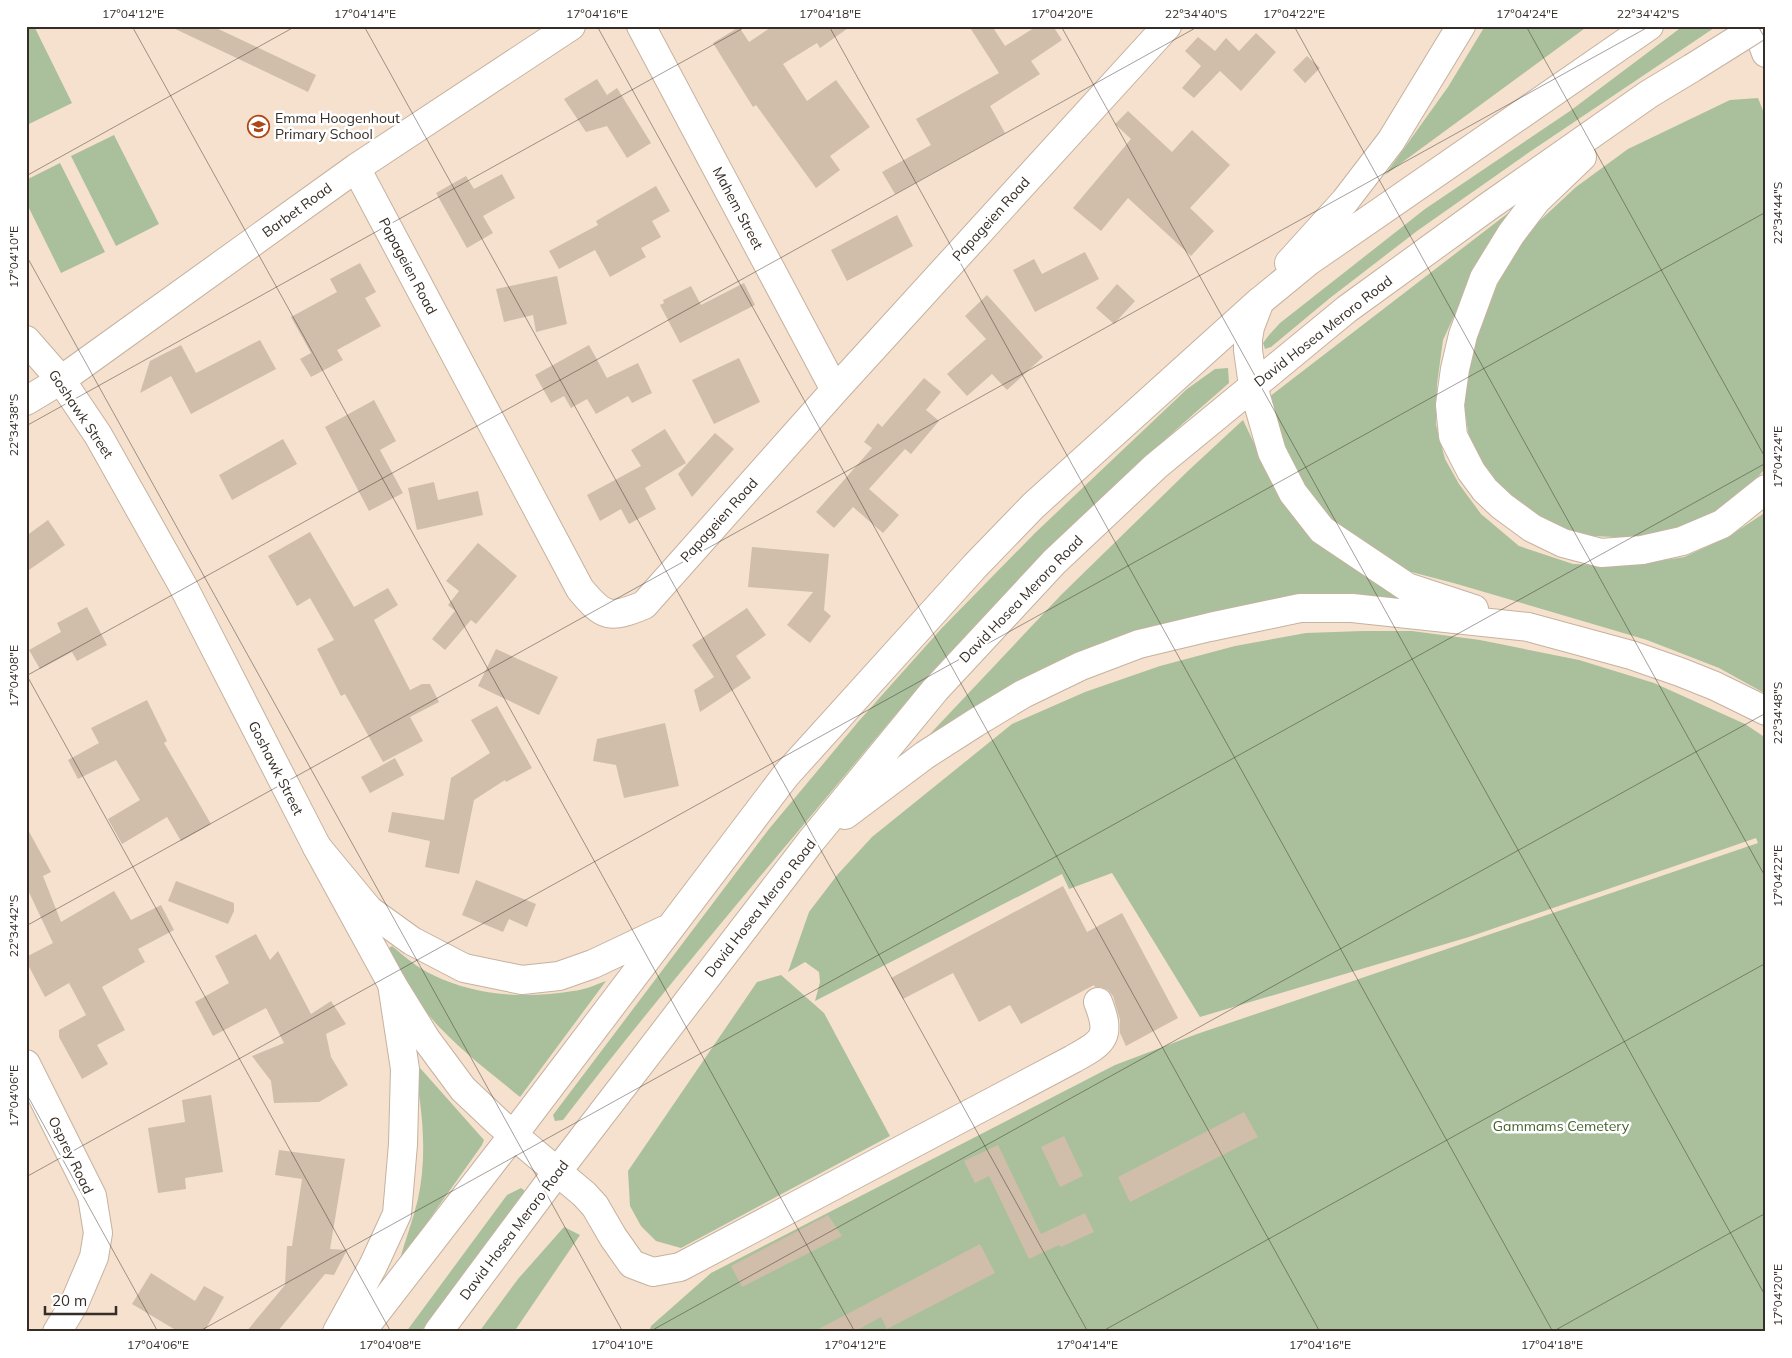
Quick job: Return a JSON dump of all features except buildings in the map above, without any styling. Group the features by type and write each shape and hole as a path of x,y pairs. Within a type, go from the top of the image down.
{"main road":[{"name":"Barbet Road","path":"26,401 61,380 356,168 571,26"},
{"name":"Mahem Street","path":"641,26 835,390"},
{"name":"Papageien Road","path":"356,168 580,589 591,602 608,614 622,614 644,605 835,390 1167,26"},
{"path":"1461,26 1392,141 1344,201 1280,272 1260,302 1250,327 1248,339 1253,386 1272,452 1293,493 1322,530 1407,587 1528,627 1631,655 1715,686 1766,711"},
{"path":"361,1332 514,1134 786,775 975,566 1032,506 1260,302 1310,261 1649,26"},
{"path":"1758,26 1766,53"},
{"name":"David Hosea Meroro Road","path":"438,1332 557,1172 811,841 935,690 1054,562 1156,466 1347,309 1648,94 1758,26"},
{"path":"1648,94 1536,201 1511,234 1484,278 1463,335 1455,369 1450,405 1453,436 1471,471 1485,490 1502,506 1532,528 1563,543 1601,553 1642,550 1682,541 1722,524 1766,489"},
{"name":"Goshawk Street","path":"26,340 61,380 98,435 183,586 317,847 392,984 426,1039 463,1089 499,1123 584,1194 595,1206 632,1264 653,1272 680,1267 1094,1047 1103,1038 1105,1028 1098,1002"},
{"path":"811,841 925,755 999,708 1023,694 1081,666 1139,644 1300,608 1352,608 1528,627"},
{"path":"317,847 369,910 412,941 464,968 522,980 559,976 593,964 669,928"},
{"path":"337,1332 373,1266 397,1214 403,1144 405,1070 392,984"},
{"name":"Osprey Road","path":"26,1064 92,1196 98,1233 94,1257 74,1304 57,1332"}],"green space":[{"path":"26,26 34,26 72,103 29,124 26,118"},
{"path":"1485,26 1588,26 1385,175 1448,87"},
{"path":"1683,26 1717,26 1528,153 1417,231 1330,298 1271,347 1265,349 1263,343 1280,323 1425,209 1570,111"},
{"path":"1758,98 1766,118 1766,468 1735,501 1693,523 1633,538 1594,536 1550,525 1489,480 1470,444 1464,405 1466,366 1482,319 1504,270 1533,227 1576,187 1628,149 1730,100"},
{"path":"114,135 159,224 116,246 71,156"},
{"path":"60,163 105,252 61,273 26,202 26,180"},
{"path":"1516,207 1468,286 1443,340 1437,384 1436,425 1445,459 1459,484 1481,514 1519,546 1573,564 1626,566 1684,557 1728,537 1766,512 1766,694 1719,668 1647,640 1404,570 1329,519 1294,470 1265,400"},
{"path":"1228,368 1229,383 1152,451 1077,522 1005,594 935,669 709,937 563,1120 555,1121 553,1115 769,829 858,722 941,629 1035,533 1187,389 1215,369"},
{"path":"1243,420 1271,479 1337,557 1368,578 1412,601 1328,597 1236,607 1185,619 1122,638 1051,665 930,734 1061,595"},
{"name":"Gammams Cemetery","path":"1412,631 1480,640 1579,660 1654,683 1745,724 1766,738 1766,1332 649,1332 651,1326 711,1273 1115,1065 1197,1034 1758,843 1756,838 1469,937 1200,1017 1112,873 1069,889 1062,874 815,1001 820,982 819,972 805,962 788,972 809,912 838,874 872,837 1012,724 1085,692 1160,666 1235,646 1306,633"},
{"path":"392,946 417,966 433,975 466,987 501,994 537,995 581,990 606,981 520,1097 474,1060 431,1018 403,978 390,952 389,948"},
{"path":"781,975 824,1013 890,1136 681,1248 656,1241 641,1226 630,1206 628,1171 757,982"},
{"path":"413,1060 484,1140 399,1262 418,1199 423,1164 423,1129"},
{"path":"521,1188 525,1191 421,1332 406,1332 507,1195"},
{"path":"564,1227 580,1235 514,1332 479,1332 518,1279"}],"place":[{"name":"Emma Hoogenhout Primary School","path":"259,126"}]}
